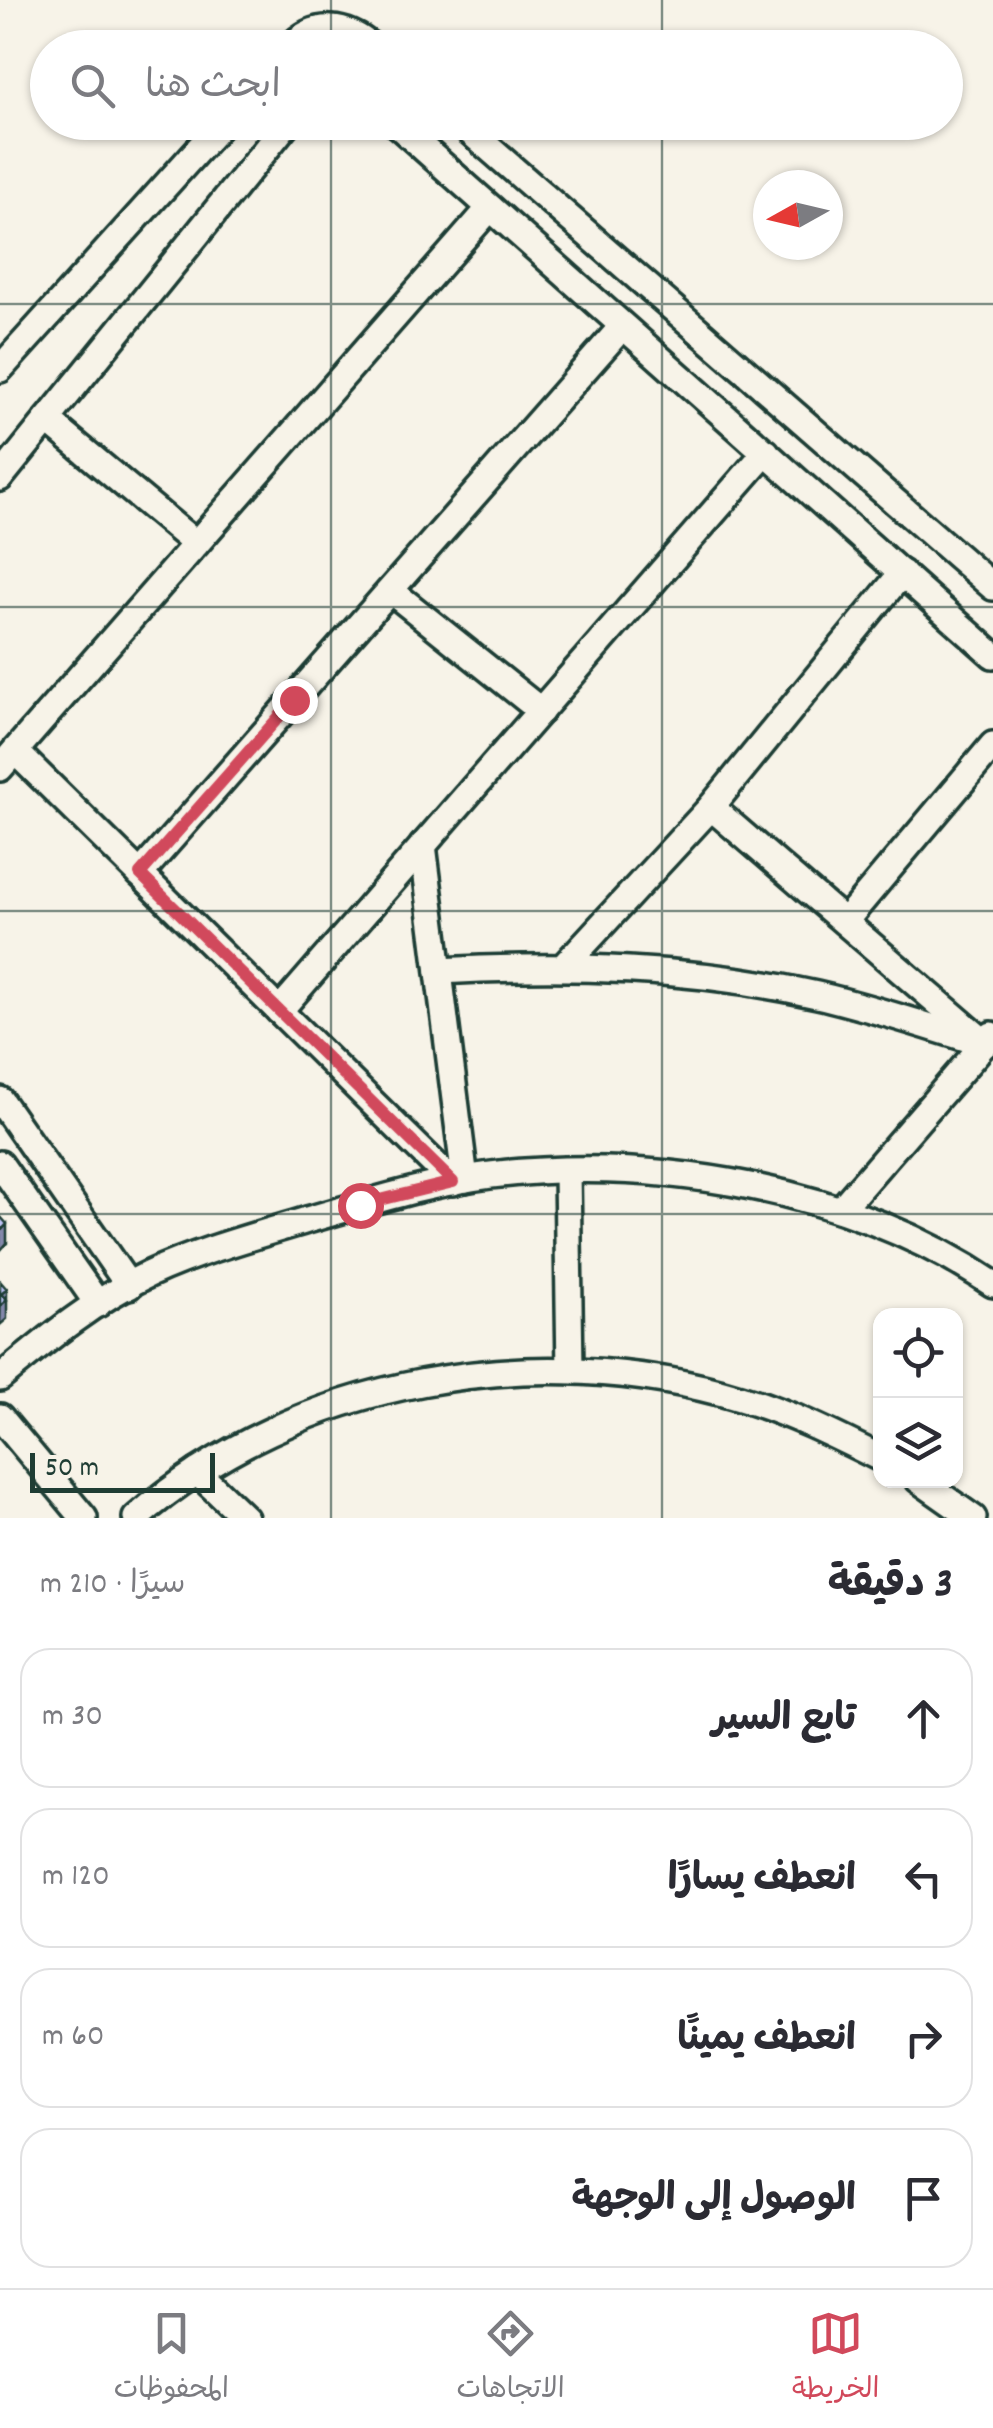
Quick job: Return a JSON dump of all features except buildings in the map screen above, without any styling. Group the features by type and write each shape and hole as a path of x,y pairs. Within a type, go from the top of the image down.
{"street":[{"path":"0,368 206,140"},
{"path":"0,478 273,140"},
{"path":"414,140 993,655"},
{"path":"481,140 993,588"},
{"path":"459,1180 278,1011 140,874 7,760 490,208"},
{"path":"140,874 621,328"},
{"path":"47,420 196,544"},
{"path":"278,1011 766,452"},
{"path":"563,967 711,807 902,574"},
{"path":"391,591 541,711"},
{"path":"845,921 993,745"},
{"path":"711,807 989,1039"},
{"path":"423,845 459,1180"},
{"path":"439,971 563,967 664,972 777,986 989,1039"},
{"path":"841,1209 989,1039"},
{"path":"1,1102 128,1286"},
{"path":"0,1164 98,1304"},
{"path":"568,1172 570,1370"},
{"path":"0,1378 128,1286 264,1233 459,1180 568,1172 736,1184 841,1209 930,1246 993,1284"},
{"path":"136,1518 196,1472 286,1426 377,1394 492,1372 570,1370 634,1376 742,1398 873,1455"},
{"path":"0,1417 84,1518"},
{"path":"196,1472 245,1518"},
{"path":"930,1488 973,1518"}],"route":[{"path":"294,700 140,874 453,1182 360,1205"}]}
